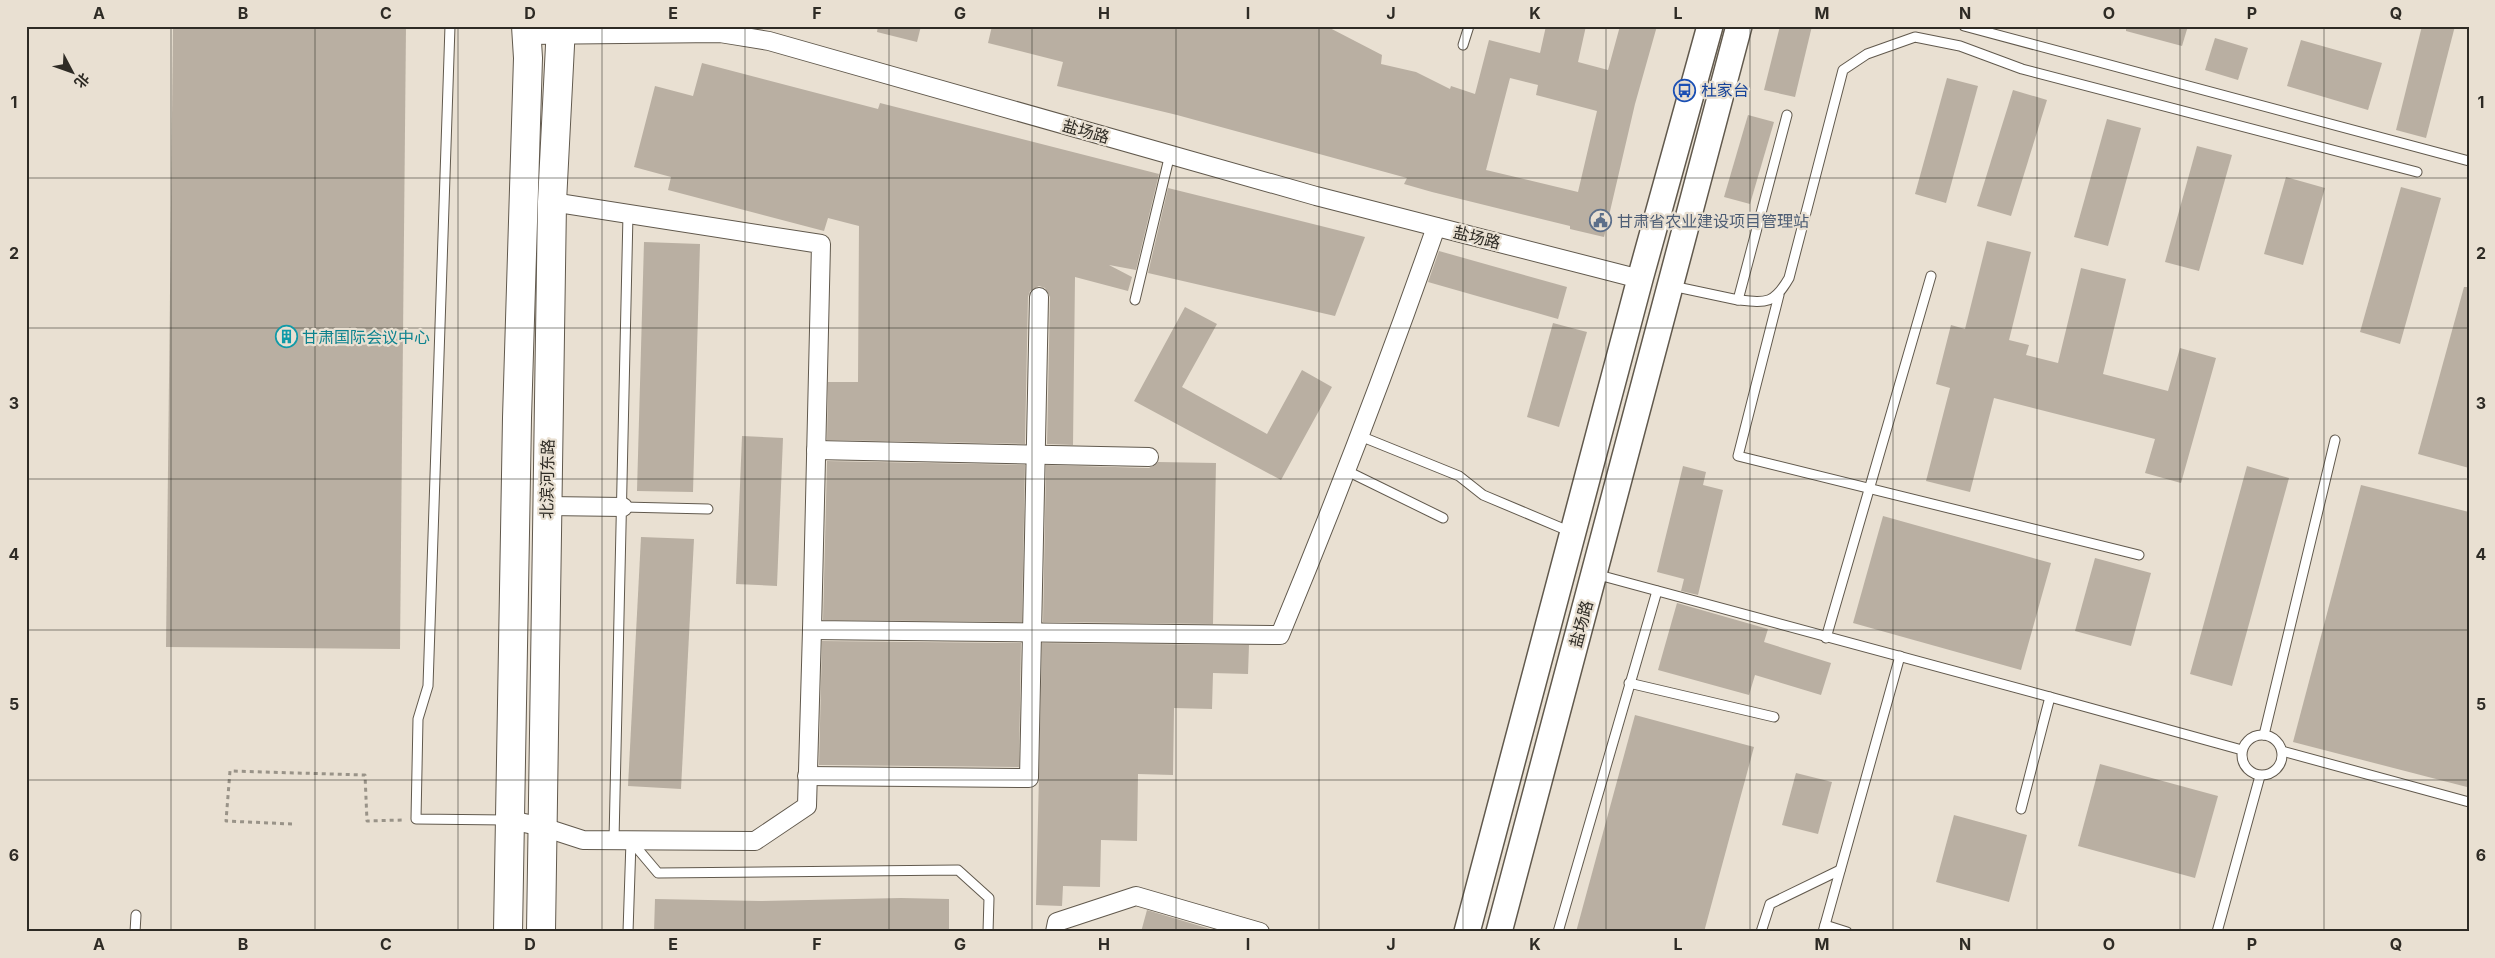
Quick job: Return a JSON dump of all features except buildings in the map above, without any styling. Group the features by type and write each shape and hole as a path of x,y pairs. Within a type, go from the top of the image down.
{"main road":[{"name":"盐场路","path":"1466,932 1640,278 1710,26"},
{"name":"盐场路","path":"1499,932 1672,286 1739,26"},
{"name":"北滨河东路","path":"508,932 517,428 528,58 526,31"},
{"name":"北滨河东路","path":"541,932 552,202 561,31"}],"street":[{"name":"盐场路","path":"526,31 720,34 769,41 1170,154 1436,226 1640,278"},
{"path":"510,820 543,827 583,840 755,841 807,806 820,244 552,202"},
{"path":"812,630 1280,635 1347,471 1392,353 1436,226"},
{"path":"807,776 1029,778 1039,296"},
{"path":"816,450 1149,457"},
{"path":"547,506 623,507"},
{"path":"1055,932 1057,922 1136,896 1260,932"}],"lane":[{"path":"450,26 428,686 418,719 416,819 510,820"},
{"path":"1463,45 1469,26"},
{"path":"1964,26 2469,161"},
{"path":"2139,555 1870,487 1738,456 1779,295 1789,278 1843,70 1867,54 1915,37 1960,46 2022,69 2417,172"},
{"path":"1738,300 1787,115"},
{"path":"1135,300 1170,154"},
{"path":"614,840 623,507 628,214"},
{"path":"1826,638 1930,276"},
{"path":"1672,286 1738,300 1761,302 1779,295"},
{"path":"1360,436 1459,476 1483,495 1572,532"},
{"path":"2264,735 2335,440"},
{"path":"1347,471 1443,518"},
{"path":"623,507 708,509"},
{"path":"1595,574 2242,750"},
{"path":"1558,932 1657,591"},
{"path":"1848,932 1824,929 1900,656"},
{"path":"1629,683 1774,717"},
{"path":"2021,809 2050,697"},
{"path":"2264,735 2276,740 2282,751 2281,764 2278,769 2267,776 2260,776 2248,770 2243,764 2242,750 2250,739 2264,735"},
{"path":"2282,751 2469,802"},
{"path":"2217,932 2260,776"},
{"path":"628,932 631,840"},
{"path":"631,840 658,873 958,870 989,898 988,932"},
{"path":"1761,932 1770,904 1840,870"},
{"path":"135,932 136,915"}],"path":[{"path":"292,824 226,821 230,771 365,775 367,821 416,819"}],"place":[{"name":"杜家台","path":"1685,90"},
{"name":"甘肃省农业建设项目管理站","path":"1601,221"},
{"name":"甘肃国际会议中心","path":"286,337"}]}
